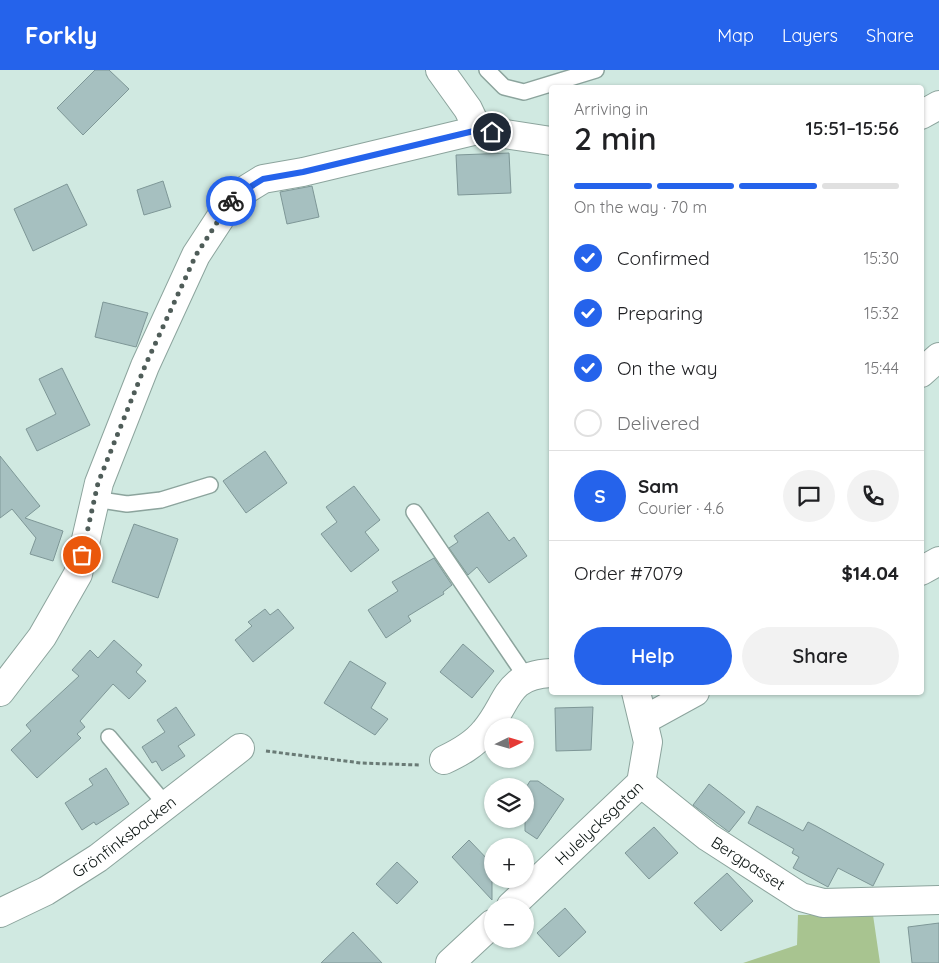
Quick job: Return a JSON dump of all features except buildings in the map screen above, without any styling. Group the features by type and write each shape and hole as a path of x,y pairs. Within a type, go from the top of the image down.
{"street":[{"path":"440,70 468,109 478,130"},
{"path":"924,113 939,105"},
{"path":"0,692 42,637 78,574 98,483 145,366 196,255 234,197 263,179 303,172 478,130 549,141"},
{"path":"924,370 939,357"},
{"path":"924,569 939,561"},
{"path":"444,760 464,751 486,731 508,693 538,675"},
{"name":"Hulelycksgatan","path":"519,898 641,783 648,742 637,695"},
{"path":"644,720 690,695"},
{"name":"Grönfinksbacken","path":"0,913 46,891 98,858 240,748"},
{"name":"Bergpasset","path":"641,783 708,837 801,897 823,903 939,900"},
{"path":"450,963 484,931"}],"lane":[{"path":"486,70 504,87 524,92 596,70"},
{"path":"94,499 127,504 161,500 210,485"},
{"path":"414,512 538,675"},
{"path":"109,737 166,805"}],"path":[{"path":"240,748 361,763 413,766 444,760"}],"green space":[{"path":"798,915 873,915 880,963 743,963 797,945"}],"way so far":[{"path":"82,555 98,483 145,366 196,255 231,201"}],"route":[{"path":"231,201 234,197 263,179 303,172 478,130 492,132"}]}
